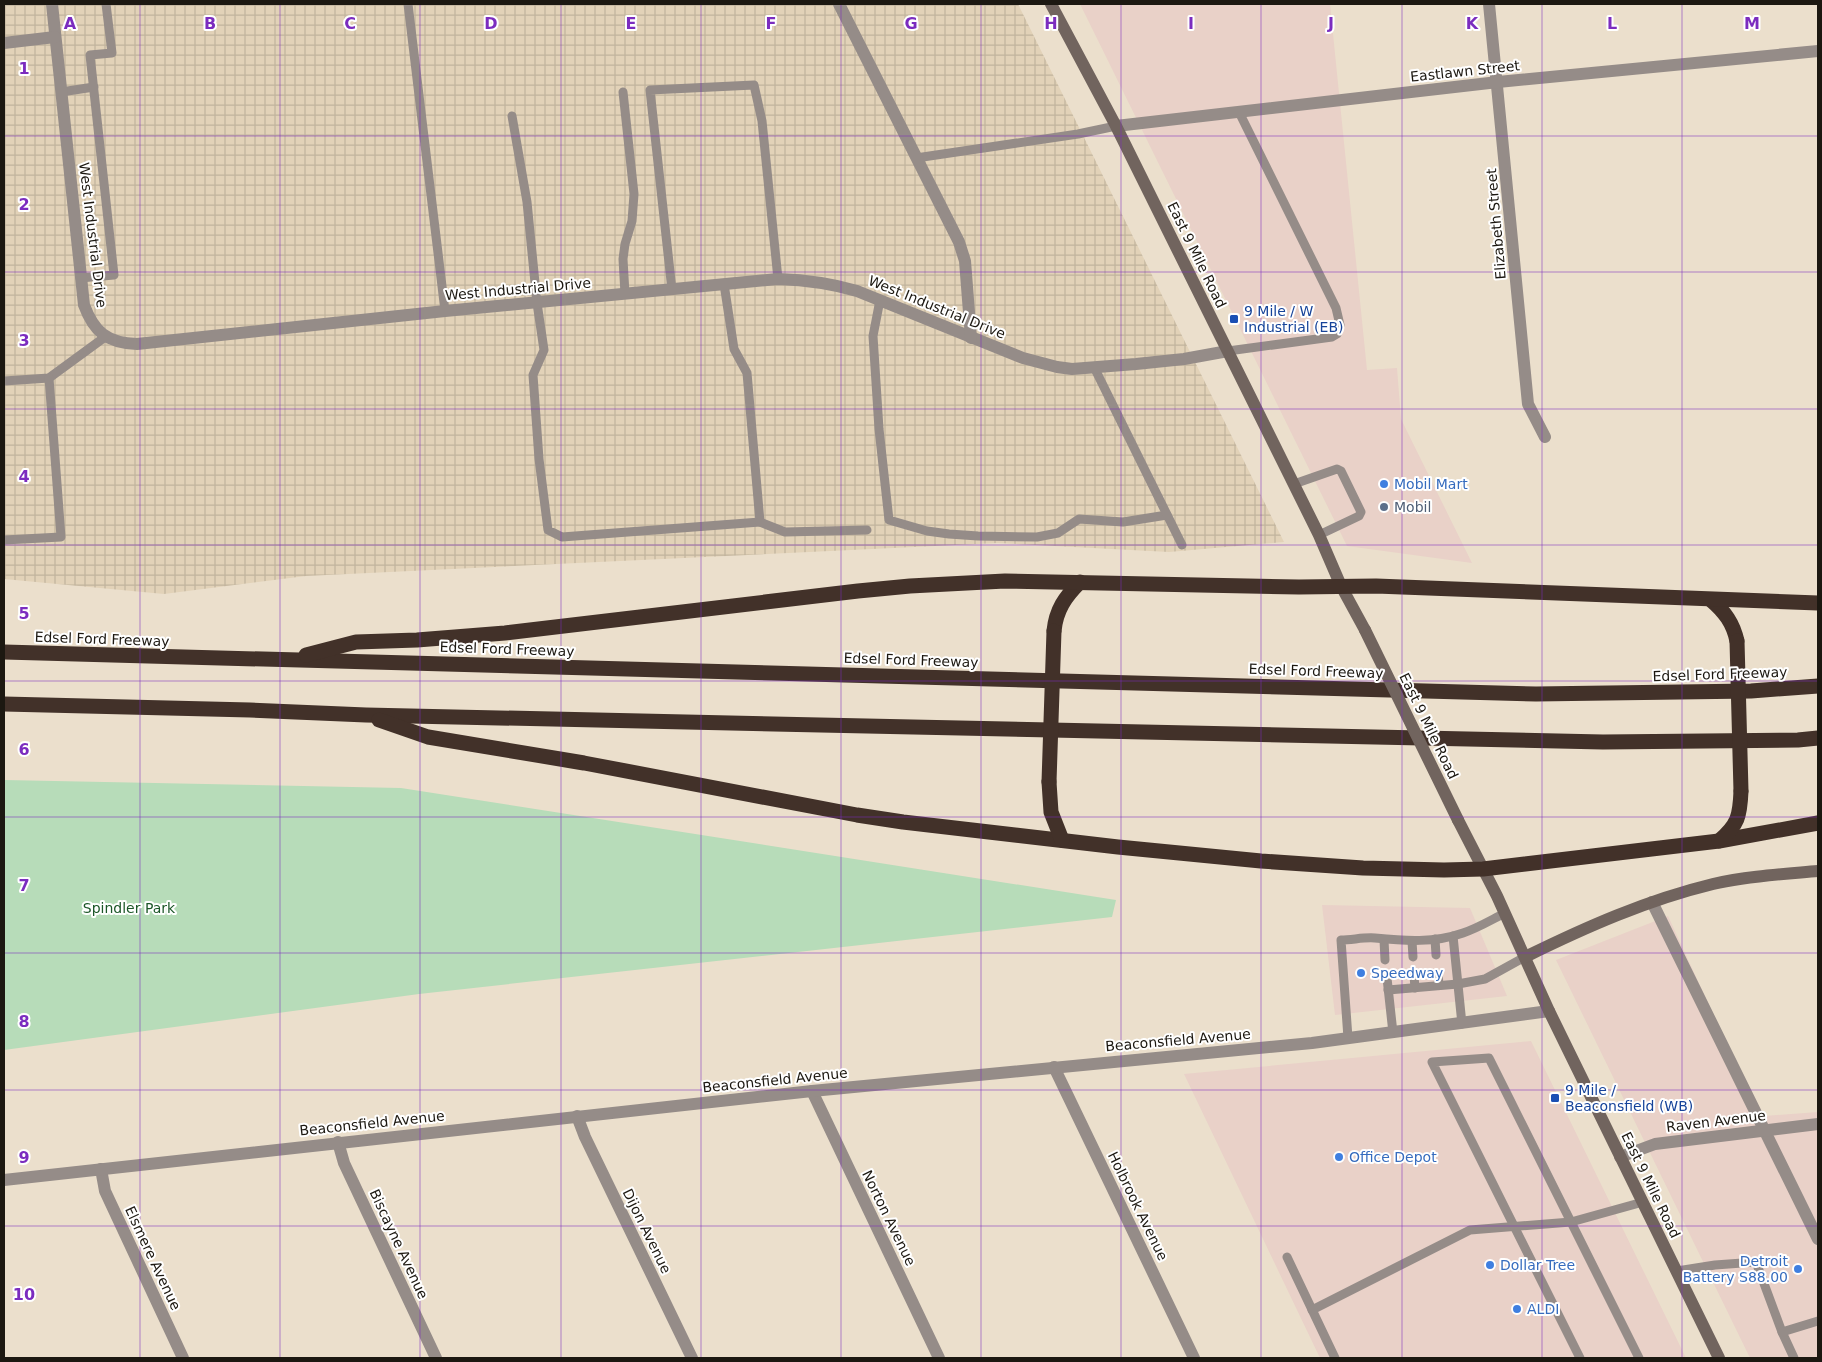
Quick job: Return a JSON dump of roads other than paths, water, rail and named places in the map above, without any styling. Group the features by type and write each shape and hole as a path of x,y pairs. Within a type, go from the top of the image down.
{"highway":[{"path":"290,659 356,642 417,640 505,633 910,586 1004,581 1299,587 1341,586 1818,603"},
{"path":"1062,840 1051,812 1049,782 1054,631 1055,618 1060,606 1067,595 1080,582"},
{"path":"1711,600 1723,609 1729,618 1737,641 1741,806 1732,830 1719,841"},
{"name":"Edsel Ford Freeway","path":"4,652 1536,694 1751,691 1818,686"},
{"path":"4,704 366,715 1604,742 1798,740 1818,738"},
{"path":"366,715 428,737 584,763 857,815 903,822 1270,862 1363,868 1483,870 1719,841 1818,823"}],"main road":[{"name":"East 9 Mile Road","path":"1051,4 1116,126 1294,484 1341,586 1365,630 1505,913 1549,1011 1719,1358"},
{"path":"1525,957 1613,916 1652,902 1714,884 1818,870"}],"street":[{"name":"West Industrial Drive","path":"52,4 84,305 89,319 96,329 105,336 125,344 778,279 831,283 880,300 971,338 1044,365 1072,368 1094,367 1184,359 1228,351"},
{"path":"839,4 959,242 965,261 971,338"},
{"name":"Elizabeth Street","path":"1489,4 1528,404 1545,437"},
{"path":"4,43 55,37"},
{"name":"Eastlawn Street","path":"1116,126 1498,82 1818,51"},
{"path":"1652,902 1818,1239"},
{"name":"Beaconsfield Avenue","path":"4,1180 812,1091 1312,1043 1549,1011"},
{"name":"Holbrook Avenue","path":"1054,1067 1194,1358"},
{"name":"Norton Avenue","path":"812,1091 939,1358"},
{"name":"Dijon Avenue","path":"577,1116 585,1137 692,1358"},
{"name":"Raven Avenue","path":"1620,1157 1655,1144 1818,1124"},
{"name":"Biscayne Avenue","path":"338,1142 344,1163 436,1358"},
{"name":"Elsmere Avenue","path":"101,1169 104,1191 183,1358"}],"lane":[{"path":"80,278 114,275 90,55 112,53 106,4"},
{"path":"408,4 445,311"},
{"path":"672,290 650,90 754,85 762,121 778,279"},
{"path":"61,92 94,87"},
{"path":"622,92 634,194 632,221 625,244 623,259 625,294"},
{"path":"1228,351 1332,337 1337,334 1340,326 1336,308 1239,112"},
{"path":"512,116 527,202 537,303 544,350 533,375 539,459 548,530 562,537 760,522 785,532 867,530"},
{"path":"916,158 1078,134 1116,126"},
{"path":"724,284 734,349 747,373 760,522"},
{"path":"880,300 873,336 889,520 927,531 949,534 1037,537 1058,533 1079,519 1123,522 1167,515"},
{"path":"4,381 49,378 105,336"},
{"path":"1094,367 1182,545"},
{"path":"4,540 61,537 49,378"},
{"path":"1294,484 1337,468 1341,471 1361,512 1360,516 1319,535"},
{"path":"1348,1038 1341,940 1375,938 1412,941 1435,939 1463,933 1505,913"},
{"path":"1453,936 1462,1024"},
{"path":"1435,939 1436,955"},
{"path":"1384,940 1385,960"},
{"path":"1412,941 1413,957"},
{"path":"1388,990 1458,984 1485,979 1525,957"},
{"path":"1438,974 1439,985"},
{"path":"1414,976 1415,988"},
{"path":"1387,978 1393,1032"},
{"path":"1580,1358 1432,1062 1489,1058 1639,1358"},
{"path":"1312,1310 1470,1230 1571,1222 1643,1202"},
{"path":"1287,1257 1336,1358"},
{"path":"1676,1271 1715,1265 1756,1262 1782,1332 1794,1358"},
{"path":"1782,1332 1818,1321"}],"place":[{"name":"9 Mile / W Industrial (EB)","path":"1234,319"},
{"name":"Mobil Mart","path":"1384,484"},
{"name":"Mobil","path":"1384,507"},
{"name":"Speedway","path":"1361,973"},
{"name":"9 Mile / Beaconsfield (WB)","path":"1555,1098"},
{"name":"Office Depot","path":"1339,1157"},
{"name":"Dollar Tree","path":"1490,1265"},
{"name":"Detroit Battery S88.00","path":"1798,1269"},
{"name":"ALDI","path":"1517,1309"}],"park label":[{"name":"Spindler Park","path":"129,908"}]}
